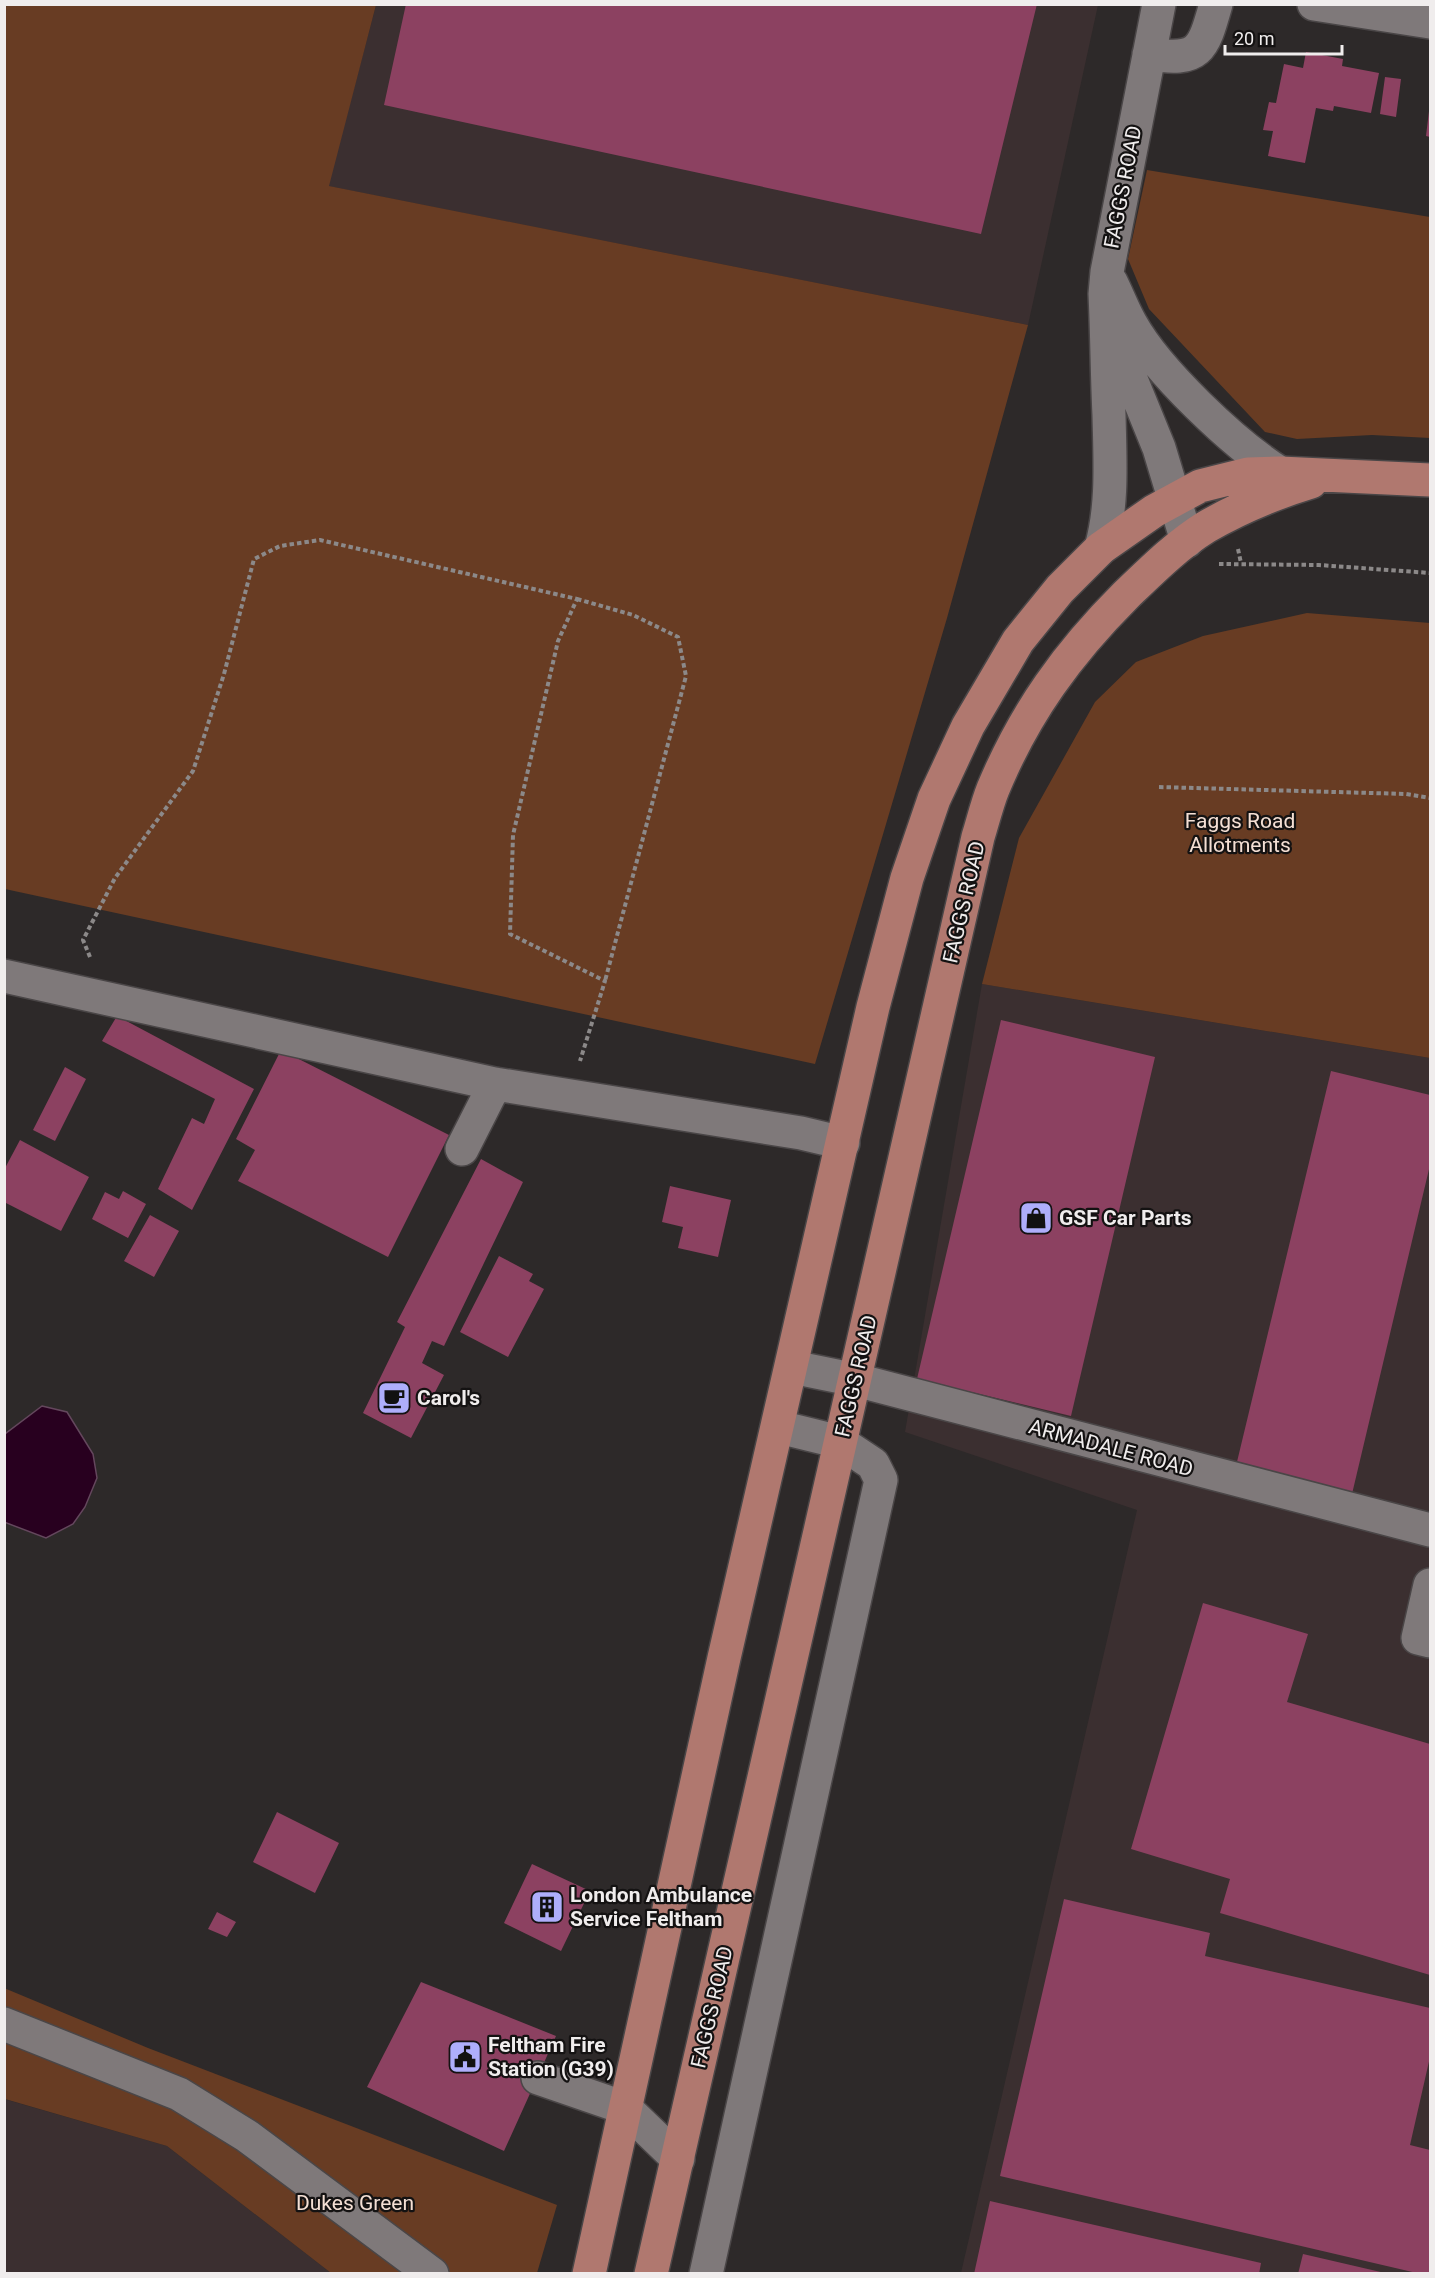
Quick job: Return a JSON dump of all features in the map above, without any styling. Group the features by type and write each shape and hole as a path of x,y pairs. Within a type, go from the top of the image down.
{"main road":[{"path":"590,2274 624,2108 724,1658 779,1427 873,1007 899,910 934,799 968,726 1018,641 1060,589 1101,548 1176,498 1200,486 1248,474 1280,473 1431,480"},
{"name":"FAGGS ROAD","path":"651,2274 978,837 993,790 1018,736 1062,666 1089,632 1146,575 1206,527 1255,502 1330,476"}],"street":[{"name":"FAGGS ROAD","path":"1101,548 1109,504 1107,272 1159,4"},
{"path":"1149,54 1174,58 1197,49 1207,38 1216,4"},
{"path":"1314,4 1431,21"},
{"path":"1107,272 1131,324 1152,354 1182,388 1227,431 1260,461 1280,473"},
{"path":"1106,320 1149,422 1176,498 1187,541"},
{"path":"4,976 495,1084 801,1133 843,1143"},
{"path":"462,1149 495,1084"},
{"name":"ARMADALE ROAD","path":"792,1367 856,1380 1431,1530"},
{"path":"706,2274 881,1480 873,1464 840,1442 779,1427"},
{"path":"1431,1585 1418,1638 1431,1641"},
{"path":"4,2024 179,2094 247,2136 432,2274"},
{"path":"538,2078 624,2108 678,2159"}],"path":[{"path":"106,998 84,940 115,878 193,771 224,674 254,560 280,546 320,540 633,615 678,637 686,676 604,981 569,1096"},
{"path":"1210,565 1241,563 1308,565 1431,573"},
{"path":"576,600 558,641 513,835 510,934 604,981"},
{"path":"1159,787 1406,795 1431,798"}],"shaded area":[{"path":"376,5 1098,5 1028,325 328,186"},
{"path":"982,984 1430,1058 1430,2273 961,2273 1137,1510 905,1432"},
{"path":"42,1406 67,1412 93,1454 97,1478 85,1507 73,1524 46,1538 4,1522 5,1434"},
{"path":"4,2099 167,2146 331,2273 5,2273"}],"green space":[{"path":"5,4 376,5 329,186 1028,325 947,618 815,1064 5,889"},
{"path":"1147,170 1430,217 1430,438 1372,435 1297,439 1265,432 1149,309 1128,259"},
{"name":"Faggs Road Allotments","path":"1307,613 1430,623 1430,1058 982,984 1019,838 1095,702 1136,662 1203,636"},
{"name":"Dukes Green","path":"4,1988 148,2048 557,2205 537,2273 331,2273 167,2146 5,2099"}],"building":[{"path":"406,4 1037,4 981,234 384,105"},
{"path":"1306,52 1343,59 1342,66 1379,73 1371,113 1334,106 1333,111 1316,108 1305,163 1268,156 1273,131 1263,130 1269,102 1276,103 1284,64 1303,68"},
{"path":"1385,77 1401,79 1396,117 1380,114"},
{"path":"1430,112 1430,137 1426,136"},
{"path":"117,1016 254,1089 192,1210 158,1189 192,1118 204,1124 215,1099 102,1041"},
{"name":"GSF Car Parts","path":"1001,1020 1155,1057 1071,1416 917,1379"},
{"path":"281,1050 449,1135 388,1257 238,1181 255,1150 236,1139"},
{"path":"65,1067 86,1079 55,1141 33,1130"},
{"path":"1331,1071 1430,1095 1430,1165 1352,1494 1236,1466"},
{"path":"20,1140 89,1177 61,1231 4,1202 4,1170"},
{"path":"481,1159 523,1182 444,1346 432,1341 422,1363 444,1375 411,1438 363,1413 405,1327 397,1322"},
{"path":"670,1186 731,1200 718,1257 678,1248 683,1227 662,1222"},
{"path":"123,1191 146,1204 128,1238 92,1219 105,1192 119,1199"},
{"path":"150,1215 179,1231 154,1277 124,1261"},
{"path":"499,1256 533,1274 529,1281 544,1289 508,1357 460,1332"},
{"path":"1203,1603 1308,1634 1287,1702 1430,1744 1430,1975 1220,1913 1230,1879 1131,1849"},
{"path":"277,1812 339,1843 315,1893 253,1862"},
{"name":"London Ambulance Service Feltham","path":"532,1864 590,1891 561,1951 504,1923"},
{"path":"1064,1899 1210,1933 1205,1956 1430,2008 1430,2057 1410,2145 1430,2150 1430,2274 1421,2274 1000,2176"},
{"path":"217,1912 236,1922 227,1937 208,1929"},
{"name":"Feltham Fire Station (G39)","path":"421,1982 556,2036 504,2151 367,2087"},
{"path":"990,2201 1261,2263 1259,2274 974,2274"},
{"path":"1303,2254 1385,2273 1385,2274 1298,2274"}],"place":[{"name":"GSF Car Parts","path":"1036,1218"},
{"name":"Carol's","path":"394,1398"},
{"name":"London Ambulance Service Feltham","path":"547,1907"},
{"name":"Feltham Fire Station (G39)","path":"465,2057"}]}
